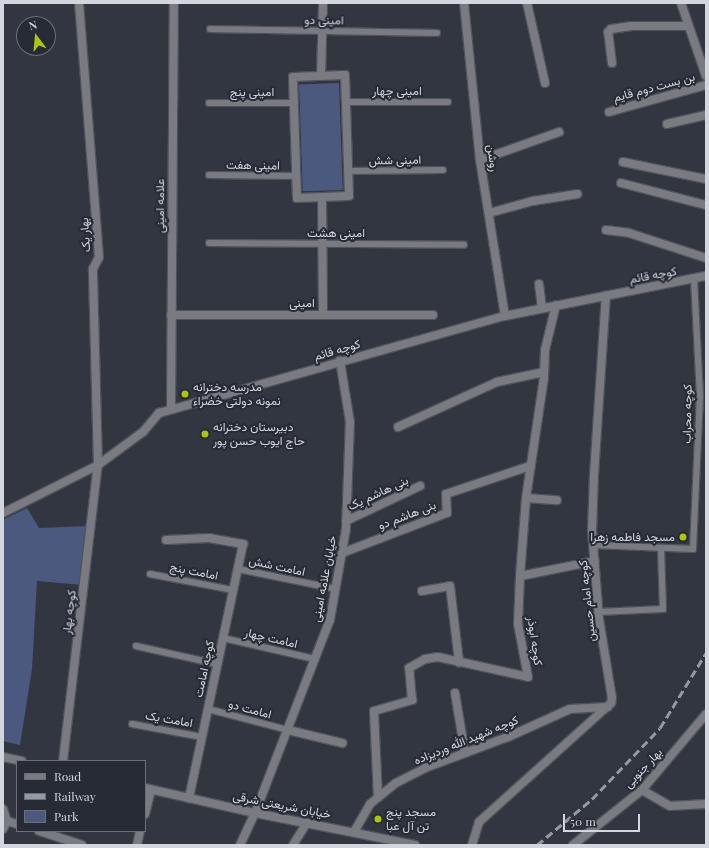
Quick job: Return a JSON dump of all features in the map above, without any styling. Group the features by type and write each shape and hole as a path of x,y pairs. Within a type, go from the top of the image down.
{"street":[{"name":"بهار یک","path":"79,3 98,258 93,269 98,465"},
{"name":"علامه امینی","path":"171,410 174,3"},
{"path":"321,76 323,3"},
{"name":"روشن","path":"464,3 480,160 505,316"},
{"path":"527,3 545,83"},
{"path":"681,3 706,76"},
{"path":"612,63 608,32 611,29 632,26 688,26"},
{"path":"345,75 346,102 349,196 298,198 293,77 345,75"},
{"name":"بن بست دوم قایم","path":"609,112 706,85"},
{"path":"667,124 706,115"},
{"path":"480,160 559,132"},
{"path":"622,162 706,179"},
{"path":"621,183 706,205"},
{"path":"489,213 533,201 577,194"},
{"path":"322,197 323,315"},
{"path":"606,230 629,233 706,258"},
{"name":"کوچه قائم","path":"3,513 98,465 143,432 158,413 505,316 606,295 694,280 706,276"},
{"path":"539,284 542,308"},
{"name":"کوچه امام حسین","path":"606,295 594,475 593,545 598,612 612,698 608,707"},
{"name":"کوچه ابوذر","path":"378,797 374,711 412,700 409,668 425,659 438,657 528,677 518,624 520,576 526,498 544,372 545,350 556,305"},
{"name":"امینی","path":"172,315 433,315"},
{"name":"خیابان علامه امینی","path":"240,845 255,813 330,620 346,521 350,422 340,361"},
{"path":"398,427 497,382 544,372"},
{"name":"کوچه بهار","path":"63,760 98,465"},
{"name":"بنی هاشم دو","path":"342,553 447,513 446,494 530,466"},
{"name":"بنی هاشم یک","path":"346,521 420,486"},
{"path":"526,498 557,500"},
{"name":"کوچه امامت","path":"166,540 210,538 243,544 189,798"},
{"path":"520,576 594,561"},
{"path":"422,591 450,586 459,662"},
{"path":"455,693 465,753"},
{"path":"472,845 479,822 608,707"},
{"name":"کوچه شهید الله وردیزاده","path":"354,832 370,804 396,783 425,768 508,737 570,709 608,707"},
{"name":"بهار جنوبی","path":"572,845 642,790 706,714"},
{"path":"288,730 342,742"},
{"path":"3,757 17,760"},
{"path":"146,806 148,789"},
{"name":"خیابان شریعتی شرقی","path":"148,789 255,813 415,845"},
{"path":"642,790 670,806 706,804"},
{"path":"3,809 7,821 3,829"},
{"path":"7,821 16,824"},
{"path":"293,845 307,823"},
{"path":"41,832 62,842 82,845"},
{"path":"137,845 140,832"}],"lane":[{"name":"امینی دو","path":"210,29 437,33"},
{"name":"امینی چهار","path":"346,102 448,102"},
{"name":"امینی پنج","path":"209,103 294,103"},
{"name":"امینی شش","path":"348,171 442,170"},
{"name":"امینی هفت","path":"209,175 297,176"},
{"name":"امینی هشت","path":"209,243 464,245"},
{"name":"کوچه محراب","path":"661,548 693,549 700,397 694,280"},
{"path":"593,545 661,548 663,610 598,612"},
{"name":"امامت شش","path":"238,569 336,589"},
{"name":"امامت پنج","path":"150,574 233,590"},
{"name":"امامت چهار","path":"223,638 315,659"},
{"path":"136,646 218,664"},
{"name":"امامت دو","path":"208,709 288,730"},
{"name":"امامت یک","path":"132,724 202,737"}],"green space":[{"path":"339,83 343,190 303,191 299,84"},
{"path":"27,508 39,528 88,526 83,585 37,581 32,669 20,745 3,741 3,520"}],"railway":[{"path":"537,845 592,799 660,728 706,653"}],"place":[{"name":"مدرسه دخترانه نمونه دولتی خضراء","path":"185,394"},
{"name":"دبیرستان دخترانه حاج ایوب حسن پور","path":"205,434"},
{"name":"مسجد فاطمه زهرا","path":"683,537"},
{"name":"مسجد پنج تن آل عبا","path":"378,819"}]}
